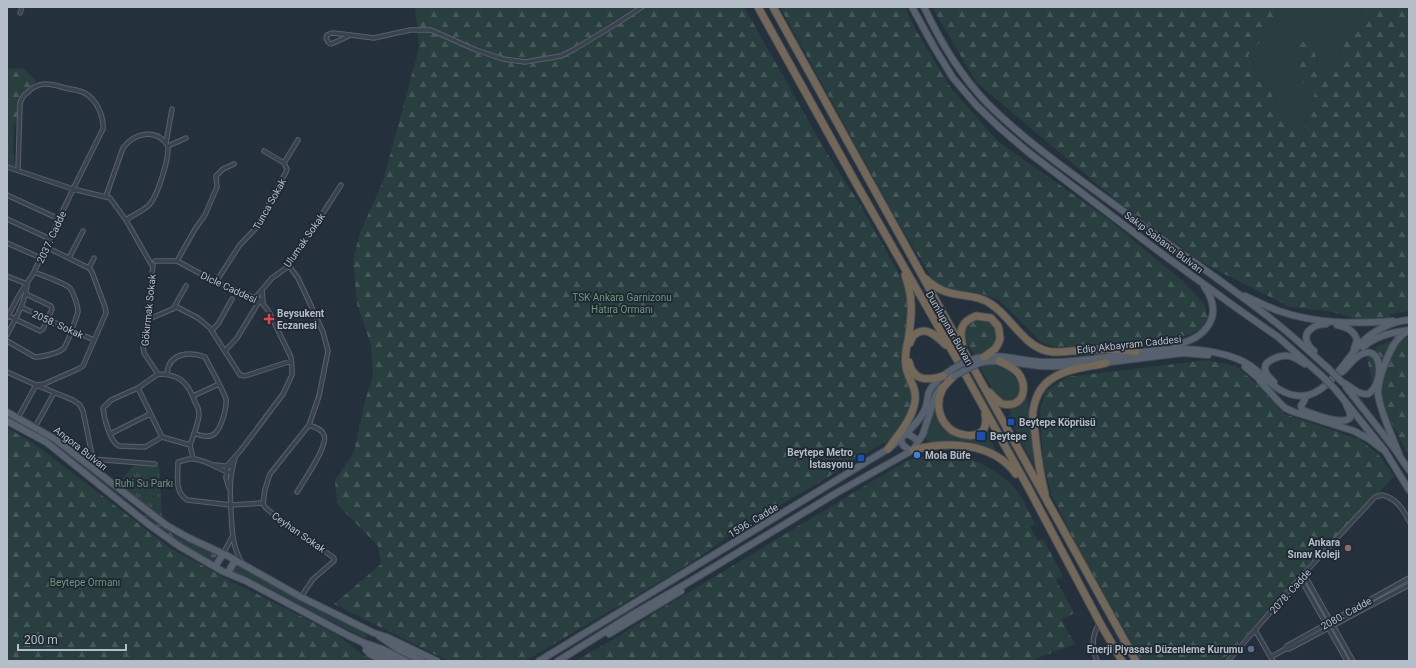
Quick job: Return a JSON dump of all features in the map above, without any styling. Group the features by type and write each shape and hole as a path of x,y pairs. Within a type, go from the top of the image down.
{"highway":[{"name":"Dumlupınar Bulvarı","path":"758,7 1029,489 1100,623 1122,661"},
{"name":"Dumlupınar Bulvarı","path":"773,7 1136,661"},
{"path":"888,448 909,420 915,400 914,388 906,370 904,355 911,319 912,298 899,258"},
{"path":"922,276 944,291 980,298 990,303 999,310 1029,341 1041,349 1057,352 1122,350 1136,352"},
{"path":"965,355 962,340 962,327 968,320 976,316 991,318 998,326 1000,340 994,349 980,359"},
{"path":"943,376 927,380 913,372 908,357 911,339 919,331 925,330 938,338 951,350"},
{"path":"983,387 1003,404 1008,405 1015,403 1023,394 1024,387 1017,371 999,361"},
{"path":"1047,502 1033,421 1033,412 1039,392 1052,378 1064,372 1106,363"},
{"path":"952,373 939,399 939,410 948,428 959,433 972,436 977,435 985,426 985,412"},
{"path":"912,451 928,446 946,444 980,449 1006,462 1022,483 1029,489"},
{"path":"1100,623 1101,629 1117,661"}],"main road":[{"name":"Sakıp Sabancı Bulvarı","path":"912,7 953,78 977,106 1028,152 1200,282 1278,337 1314,368 1337,391 1385,451 1409,490"},
{"name":"Sakıp Sabancı Bulvarı","path":"924,7 944,43 964,74 986,102 1049,157 1173,248 1234,290 1276,323 1328,368 1342,382 1399,454 1409,470"},
{"path":"1156,350 1194,339 1207,329 1212,316 1212,304 1208,292 1200,282"},
{"path":"1234,290 1279,311 1311,319 1355,323 1399,320"},
{"name":"Edip Akbayram Caddesi","path":"980,359 998,356 1040,362 1060,362 1156,350 1186,348 1207,350 1233,357 1251,366 1273,386 1287,393 1302,396 1314,393 1321,389 1340,372 1363,342 1385,326 1399,320 1409,320"},
{"path":"1328,368 1308,344 1306,338 1312,327 1321,324 1347,328 1356,336 1357,344 1340,372"},
{"path":"1399,454 1382,411 1378,392 1381,376 1394,343 1409,330"},
{"name":"Edip Akbayram Caddesi","path":"980,359 986,361 999,361 1039,366 1058,366 1106,363 1183,353 1201,354 1238,362 1280,394 1289,398 1305,399 1322,393 1369,342 1392,333 1409,330"},
{"path":"1340,372 1359,356 1366,353 1373,354 1376,357 1380,369 1375,387 1368,394 1358,393 1342,382"},
{"path":"1287,393 1268,375 1265,369 1267,363 1274,359 1287,356 1293,357 1314,368"},
{"path":"918,441 910,435 903,436 903,446 912,451 918,441 928,420 938,392 952,373 980,359"},
{"name":"1596. Cadde","path":"539,661 888,448 903,436 922,415 930,390 943,376 952,373"},
{"path":"1257,377 1285,408 1354,431 1385,451"},
{"path":"1305,399 1301,406 1304,411 1337,421 1347,421 1350,418 1350,413 1337,391"},
{"name":"Angora Bulvarı","path":"7,412 55,439 166,525 222,554 236,558 244,565 301,597 374,633 398,649 422,661"},
{"name":"Angora Bulvarı","path":"7,421 46,442 162,535 179,546 228,574 290,604 362,642 382,649 406,661"},
{"name":"1596. Cadde","path":"558,661 635,613 838,492 912,451"},
{"path":"215,567 222,554"},
{"path":"228,574 236,558"},
{"name":"1596. Cadde","path":"565,661 671,598 681,591 689,582"},
{"name":"Angora Bulvarı","path":"374,633 387,636 437,661"},
{"name":"Angora Bulvarı","path":"362,642 366,651 383,661"},
{"name":"Angora Bulvarı","path":"362,642 370,650 393,661"}],"street":[{"path":"20,13 22,7"},
{"path":"351,35 331,44 326,38 327,35 332,33 351,35 374,38 410,30 431,30 476,50 503,59 525,62 560,56 642,7"},
{"path":"18,170 20,111 22,98 32,88 39,84 51,84 84,92 95,102 103,122 103,129 73,189"},
{"path":"126,220 150,204 156,194 166,166 169,151 167,144 172,109"},
{"path":"106,196 123,148 127,143 137,136 149,133 156,134 167,144"},
{"path":"167,144 186,138"},
{"path":"284,163 298,140"},
{"name":"Tunca Sokak","path":"216,282 239,246 256,228 286,172 287,169 284,163 264,152"},
{"path":"7,167 73,189 110,198 126,220 146,256 154,263 177,261 195,229 205,215 217,187 216,176 223,169 234,164"},
{"name":"Ulumak Sokak","path":"255,298 272,278 289,266 340,185"},
{"name":"2037. Cadde","path":"7,316 34,272 73,189"},
{"path":"7,195 59,219"},
{"path":"7,219 50,239"},
{"path":"69,258 83,231"},
{"path":"7,243 41,258"},
{"path":"36,385 44,384 83,366 106,313 92,272 89,268 46,247"},
{"path":"89,268 94,258"},
{"name":"Dicle Caddesi","path":"177,261 216,282 261,301 275,325 292,361"},
{"name":"Gökırmak Sokak","path":"154,263 148,320 143,347 144,353 158,374"},
{"path":"231,473 193,458 178,462 178,491 181,496 187,500 231,505 263,503 265,488 270,474 308,425 319,396 328,351 323,332 314,310 298,278 289,266"},
{"path":"7,341 35,357 41,357 63,349 66,344 78,312 78,307 69,288 34,272"},
{"path":"7,276 27,284"},
{"name":"2037. Cadde","path":"7,335 21,307 26,294 27,284"},
{"path":"173,309 186,286"},
{"path":"225,351 237,338 261,301 262,290"},
{"path":"7,316 40,331 43,328 52,309 51,306 26,294"},
{"path":"212,330 218,324 232,299"},
{"name":"2058. Sokak","path":"21,307 94,340"},
{"path":"148,320 177,307 205,322 212,330 240,375 244,376 292,361 292,375 283,394 227,466 226,478 230,488"},
{"path":"167,374 170,363 180,355 198,354 205,357 227,401 219,429 216,433 211,436 201,436 194,433"},
{"path":"7,372 54,394 73,400 80,405 83,410 92,459"},
{"path":"190,444 162,437 145,447 119,446 110,434 103,408 111,400 138,388 158,374 167,374 178,378 184,383 193,396 199,412 190,444 193,458"},
{"path":"193,396 219,384"},
{"path":"18,418 36,385"},
{"path":"138,388 162,437"},
{"path":"35,427 54,394"},
{"path":"110,434 150,414"},
{"path":"297,492 321,451 325,441 325,437 322,432 308,425"},
{"path":"235,457 231,473 230,488 232,537 236,558"},
{"path":"92,459 154,464"},
{"path":"87,465 92,459"},
{"path":"214,465 232,467"},
{"name":"2078. Cadde","path":"1228,661 1300,578 1376,497 1382,495 1390,498 1398,504 1409,521"},
{"name":"Ceyhan Sokak","path":"263,503 265,507 273,514 334,558 334,561 312,579 301,597"},
{"path":"222,554 232,537"},
{"path":"1304,574 1353,661"},
{"path":"1300,578 1347,661"},
{"name":"2080. Cadde","path":"1271,657 1285,649 1287,646 1409,578"},
{"name":"2080. Cadde","path":"1285,649 1289,649 1409,585"},
{"path":"1097,661 1093,637 1095,629 1100,623"},
{"path":"1255,630 1274,661"}],"green space":[{"name":"TSK Ankara Garnizonu Hatıra Ormanı","path":"415,7 744,7 828,155 861,206 899,274 911,306 904,349 912,390 911,409 896,434 827,478 728,536 707,552 668,577 525,661 448,661 334,604 381,564 378,546 337,504 335,480 354,452 364,405 373,374 371,345 357,304 353,260 360,233 383,181 419,48"},
{"path":"780,7 905,7 915,29 951,88 999,142 1108,219 1183,281 1205,305 1208,318 1201,329 1188,335 1142,342 1054,347 1041,342 999,300 979,293 956,290 939,285 931,277 895,217"},
{"path":"932,7 1292,7 1248,55 1301,144 1310,106 1315,93 1298,78 1297,63 1299,42 1311,41 1318,64 1323,72 1337,63 1342,42 1352,34 1361,18 1362,7 1409,7 1409,311 1391,314 1391,317 1360,320 1333,312 1290,307 1205,264 1123,206 976,82"},
{"path":"1292,7 1362,7 1361,18 1352,34 1342,42 1337,63 1323,72 1318,64 1311,41 1315,93 1310,106 1301,145 1248,55"},
{"path":"23,68 36,80 35,83 22,96 18,105 17,124 14,125 13,151 15,166 12,167 7,165 7,69"},
{"path":"973,319 989,320 997,335 996,342 990,350 975,356 964,333 964,329"},
{"path":"1409,337 1409,456 1374,390 1367,358 1378,346 1399,338"},
{"path":"1208,360 1237,367 1260,387 1284,414 1359,439 1378,454 1394,476 1222,661 1142,661 1074,541 1052,495 1043,462 1040,410 1046,391 1067,377"},
{"path":"993,363 999,365 1016,378 1020,389 1018,395 1012,400 1004,401 997,397 979,366"},
{"path":"1027,396 1036,469 1008,416 1011,414 1008,408 1023,400"},
{"path":"936,405 941,420 965,436 986,426 991,436 989,438 996,450 994,452 963,442 927,441 925,434"},
{"path":"7,416 54,443 137,509 171,533 217,555 214,562 170,537 57,447 7,418"},
{"name":"Beytepe Ormanı","path":"7,428 29,440 170,548 231,581 338,635 363,655 377,661 7,661"},
{"path":"937,453 954,454 979,463 1001,475 1017,490 1035,524 1030,527 1038,541 1043,539 1063,576 1056,580 1074,613 1061,620 1075,644 1030,661 575,661 614,639 906,461"},
{"name":"Ruhi Su Parkı","path":"135,464 149,467 152,464 159,466 162,517 118,483"},
{"path":"236,565 368,634 366,639 233,572"}],"place":[{"name":"Beysukent Eczanesi","path":"269,319"},
{"name":"Beytepe Köprüsü","path":"1011,422"},
{"name":"Beytepe","path":"981,436"},
{"name":"Mola Büfe","path":"917,455"},
{"name":"Beytepe Metro İstasyonu","path":"861,458"},
{"name":"Ankara Sınav Koleji","path":"1348,548"},
{"name":"Enerji Piyasası Düzenleme Kurumu","path":"1251,649"}]}
